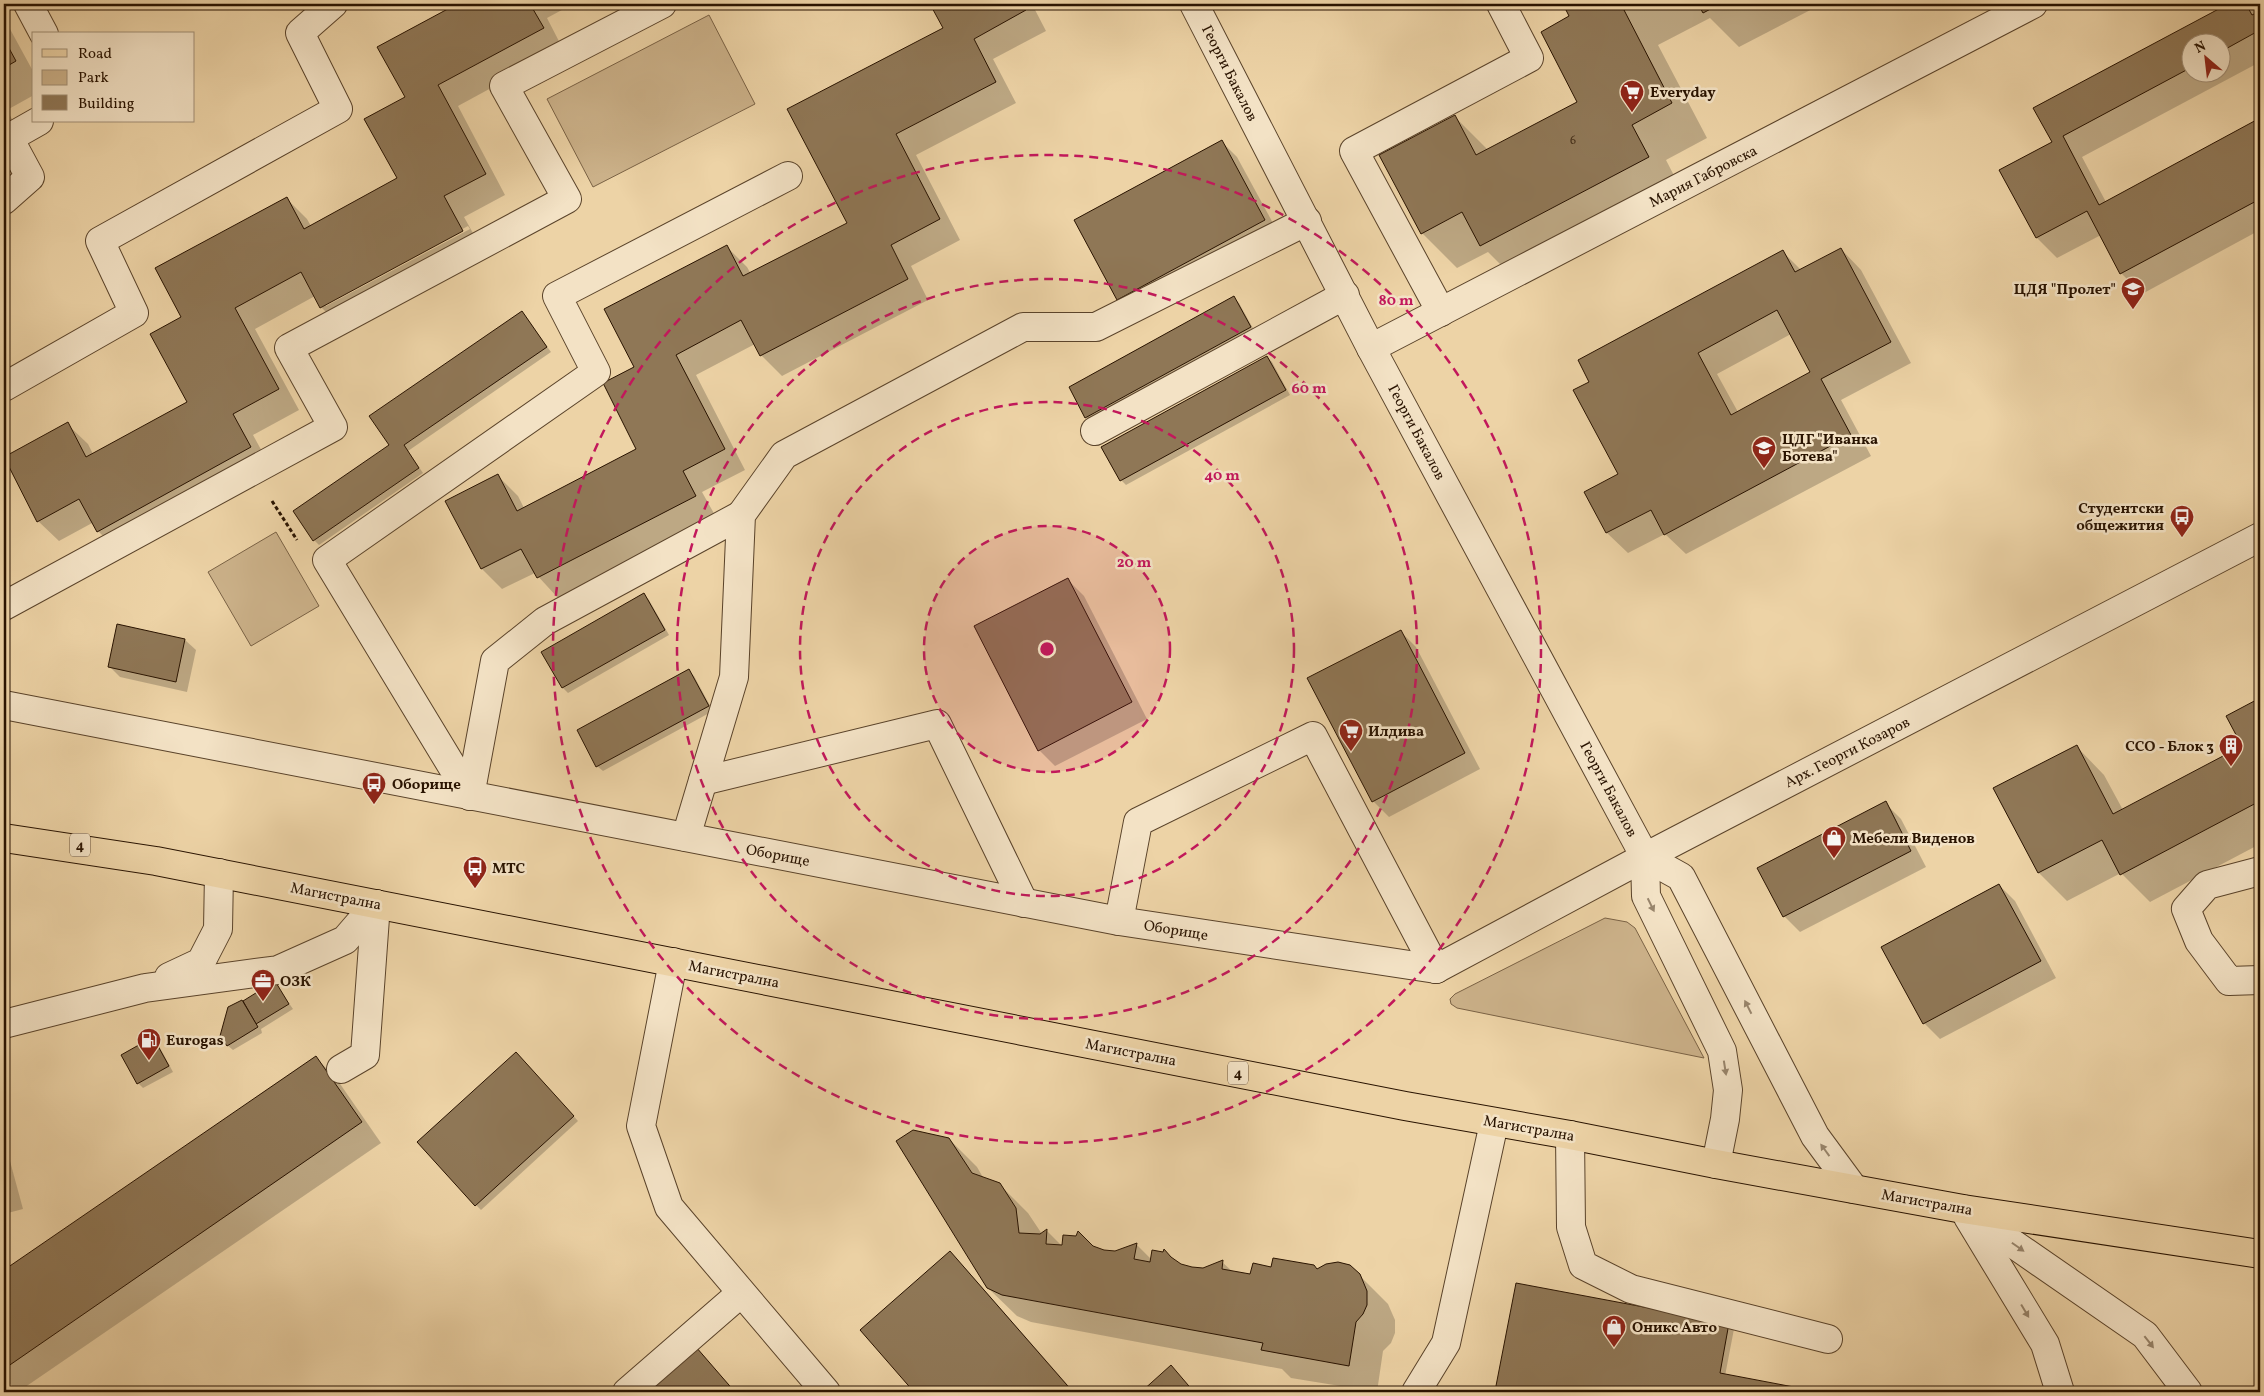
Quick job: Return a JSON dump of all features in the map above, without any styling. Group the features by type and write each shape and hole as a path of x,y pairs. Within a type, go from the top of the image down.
{"main road":[{"name":"4","path":"4,829 156,861"},
{"name":"Магистрална","path":"4,838 156,861 1494,1123 1570,1135 1716,1164 1963,1209 2260,1254"}],"street":[{"path":"28,4 43,32"},
{"path":"4,387 134,313 100,240 338,109 300,32 333,4"},
{"path":"4,606 333,427 289,348 567,199 504,86 662,4"},
{"name":"Георги Бакалов","path":"1194,4 1372,348 1645,857 1646,896 1722,1051 1728,1090 1725,1119 1716,1164"},
{"path":"1441,312 1354,152 1529,58 1501,4"},
{"name":"Мария Габровска","path":"1372,348 2034,4"},
{"path":"4,200 30,177 9,138 37,122"},
{"path":"470,796 327,560 596,372 557,296 788,176"},
{"path":"470,796 495,661 545,621 741,516 784,456 1023,327 1096,327 1306,221"},
{"path":"1095,431 1345,295"},
{"path":"686,837 734,676 741,516"},
{"name":"Арх. Георги Козаров","path":"1436,969 1645,857 2260,537"},
{"name":"Оборище","path":"4,706 1120,921 1436,969"},
{"path":"703,782 938,724 1024,903"},
{"path":"1120,921 1138,822 1313,736 1436,969"},
{"path":"1645,857 1681,877 1814,1136 1854,1189"},
{"path":"2260,871 2207,885 2186,909 2199,942 2229,981 2260,980"},
{"path":"145,988 201,962 218,929 219,874"},
{"path":"4,1024 145,988 278,970 345,940 376,904"},
{"path":"341,1068 364,1055 376,904"},
{"path":"674,962 641,1126 670,1207 826,1392"},
{"path":"1416,1392 1446,1343 1494,1123"},
{"path":"1570,1135 1571,1227 1583,1265 1631,1289 1828,1339"},
{"path":"1963,1209 2045,1344 2060,1392"},
{"path":"1963,1209 2145,1335 2188,1392"},
{"path":"627,1392 741,1292"}],"path":[{"path":"253,471 306,553 327,560"}],"green space":[{"path":"709,15 755,104 593,187 547,99"},
{"path":"276,532 319,606 251,646 208,572"},
{"path":"1605,918 1627,922 1635,928 1704,1058 1457,1008 1451,1004 1450,999 1455,994"}],"building":[{"path":"457,4 530,4 544,28 438,85 486,174 444,196 463,231 320,308 301,272 235,308 279,389 233,414 251,447 97,532 79,499 37,522 4,457 68,422 86,457 187,402 150,334 181,317 155,268 287,197 304,229 397,178 364,119 405,97 377,47"},
{"path":"930,4 1023,4 1026,10 974,39 996,82 896,134 940,219 891,245 908,279 760,356 741,320 676,355 725,449 683,471 696,496 537,578 521,549 481,569 445,501 498,474 517,511 636,449 603,383 634,367 604,309 727,245 743,276 847,223 787,109 943,28"},
{"path":"1563,4 1635,4 1624,10 1672,103 1632,125 1649,157 1480,246 1462,212 1421,234 1379,155 1455,115 1476,155 1577,102 1541,32 1569,16"},
{"path":"1698,4 1720,4 1703,13"},
{"path":"2228,4 2246,4 2252,15 2260,11 2260,30 2232,45 2232,32 2182,32 2182,72 2063,136 2099,205 2260,118 2260,199 2120,274 2087,211 2036,238 1999,170 2052,142 2033,108"},
{"path":"4,39 16,61 4,68"},
{"path":"1222,140 1265,220 1117,300 1074,220"},
{"path":"1841,248 1891,342 1821,379 1851,435 1664,535 1651,510 1606,533 1584,492 1618,474 1573,390 1589,382 1578,360 1783,250 1795,272","holes":["1777,310 1810,372 1731,415 1698,353"]},
{"path":"1234,296 1251,327 1085,418 1069,387"},
{"path":"522,311 547,347 404,445 419,468 313,541 293,511 389,445 369,416"},
{"path":"1267,356 1286,390 1120,481 1101,447"},
{"path":"1068,578 1132,702 1038,751 974,626"},
{"path":"644,593 665,630 562,688 541,652"},
{"path":"117,624 185,639 176,682 108,667"},
{"path":"1401,630 1465,753 1372,802 1307,678"},
{"path":"689,669 709,706 596,767 577,730"},
{"name":"ССО - Блок 3","path":"2260,698 2260,801 2120,875 2102,840 2038,873 1993,788 2077,745 2113,814 2242,746 2226,716"},
{"name":"Мебели Виденов","path":"1886,801 1911,851 1783,917 1757,868"},
{"path":"1999,884 2041,961 1923,1024 1881,947"},
{"path":"275,981 289,1004 256,1024 243,1001"},
{"path":"242,1000 258,1027 227,1046 220,1036 228,1007"},
{"path":"153,1037 169,1066 137,1084 121,1055"},
{"path":"516,1052 574,1116 475,1206 417,1142"},
{"path":"316,1056 362,1122 4,1369 4,1270"},
{"path":"913,1130 949,1138 972,1173 1000,1183 1016,1208 1019,1233 1040,1234 1047,1229 1046,1244 1062,1245 1063,1235 1076,1236 1078,1231 1093,1246 1104,1250 1115,1251 1137,1243 1134,1259 1150,1262 1152,1250 1163,1252 1164,1249 1181,1264 1203,1268 1223,1260 1222,1269 1250,1274 1253,1263 1271,1267 1273,1258 1314,1265 1317,1269 1326,1264 1338,1262 1350,1265 1360,1274 1367,1291 1367,1305 1363,1314 1356,1322 1349,1366 1261,1350 1263,1343 1002,1295 987,1288 896,1141"},
{"path":"4,1177 8,1193 4,1194"},
{"path":"950,1251 1073,1392 914,1392 860,1330"},
{"name":"Оникс Авто","path":"1516,1283 1729,1323 1720,1373 1820,1392 1495,1391"},
{"path":"696,1347 735,1392 645,1392"},
{"path":"1171,1365 1194,1392 1141,1392"}],"place":[{"name":"Everyday","path":"1632,113"},
{"name":"ЦДЯ \"Пролет\"","path":"2133,310"},
{"name":"ЦДГ \"Иванка Ботева\"","path":"1764,469"},
{"name":"Студентски общежития","path":"2182,538"},
{"name":"Илдива","path":"1351,752"},
{"name":"ССО - Блок 3","path":"2231,767"},
{"name":"Оборище","path":"374,805"},
{"name":"Мебели Виденов","path":"1834,859"},
{"name":"МТС","path":"475,889"},
{"name":"ОЗК","path":"263,1002"},
{"name":"Eurogas","path":"149,1061"},
{"name":"Оникс Авто","path":"1614,1348"}]}
